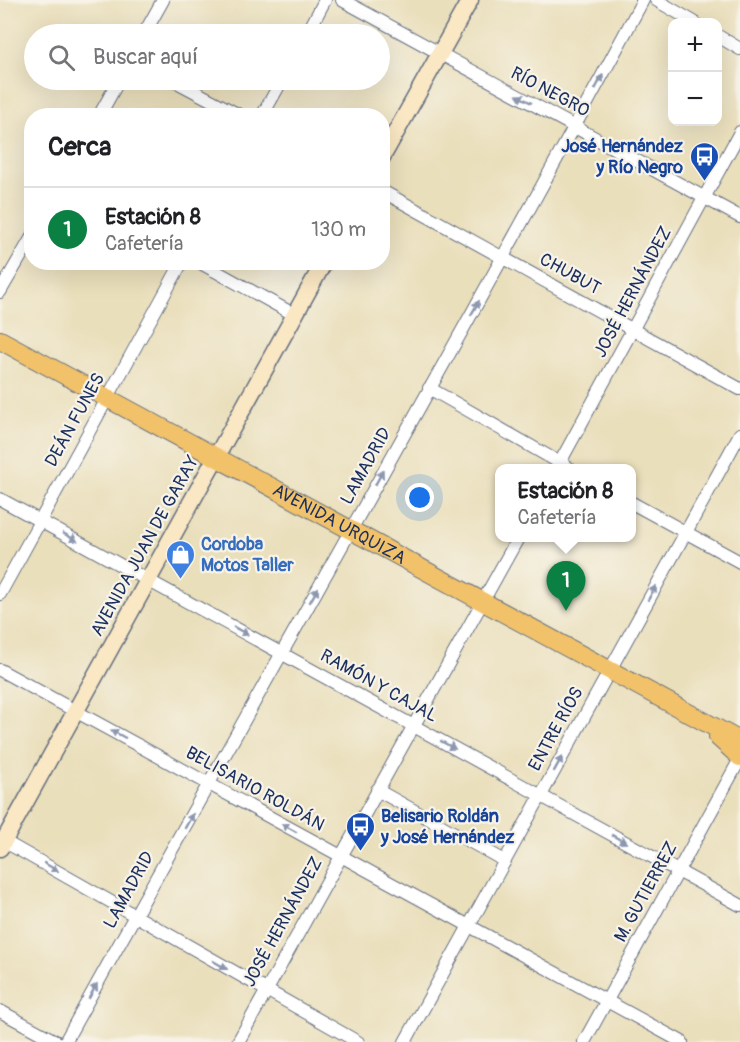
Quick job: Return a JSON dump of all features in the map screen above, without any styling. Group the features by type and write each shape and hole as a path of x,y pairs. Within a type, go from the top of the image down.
{"main road":[{"name":"AVENIDA URQUIZA","path":"0,340 740,741"},
{"name":"AVENIDA URQUIZA","path":"677,708 726,743 740,758"}],"street":[{"path":"150,24 163,0"},
{"path":"313,24 326,0"},
{"name":"RÍO NEGRO","path":"342,0 386,24"},
{"path":"390,144 470,0"},
{"name":"LAMADRID","path":"65,1042 429,388 504,258 643,0"},
{"path":"656,0 687,18"},
{"name":"RÍO NEGRO","path":"390,26 740,217"},
{"path":"722,39 740,49"},
{"path":"103,108 113,90"},
{"path":"192,90 226,108"},
{"path":"266,108 276,90"},
{"name":"JOSÉ HERNÁNDEZ","path":"564,464 740,132"},
{"name":"CHUBUT","path":"390,195 740,389"},
{"path":"0,292 24,251"},
{"name":"DEÁN FUNES","path":"0,594 178,270"},
{"path":"213,270 295,315"},
{"name":"AVENIDA JUAN DE GARAY","path":"1,842 76,712 320,270"},
{"path":"429,388 557,464"},
{"name":"ENTRE RÍOS","path":"405,1042 740,434"},
{"name":"RAMÓN Y CAJAL","path":"0,499 740,905"},
{"path":"636,505 740,562"},
{"name":"JOSÉ HERNÁNDEZ","path":"238,1042 515,542"},
{"name":"BELISARIO ROLDÁN","path":"0,670 682,1042"},
{"name":"M. GUTIERREZ","path":"584,1042 740,758"},
{"path":"377,790 505,861"},
{"path":"1,842 135,915 358,1042"},
{"path":"0,1011 57,1042"}],"place":[{"name":"José Hernández y Río Negro","path":"704,182"},
{"name":"Cordoba Motos Taller","path":"180,580"},
{"name":"Estación 8","path":"566,611"},
{"name":"Belisario Roldán y José Hernández","path":"360,852"}]}
